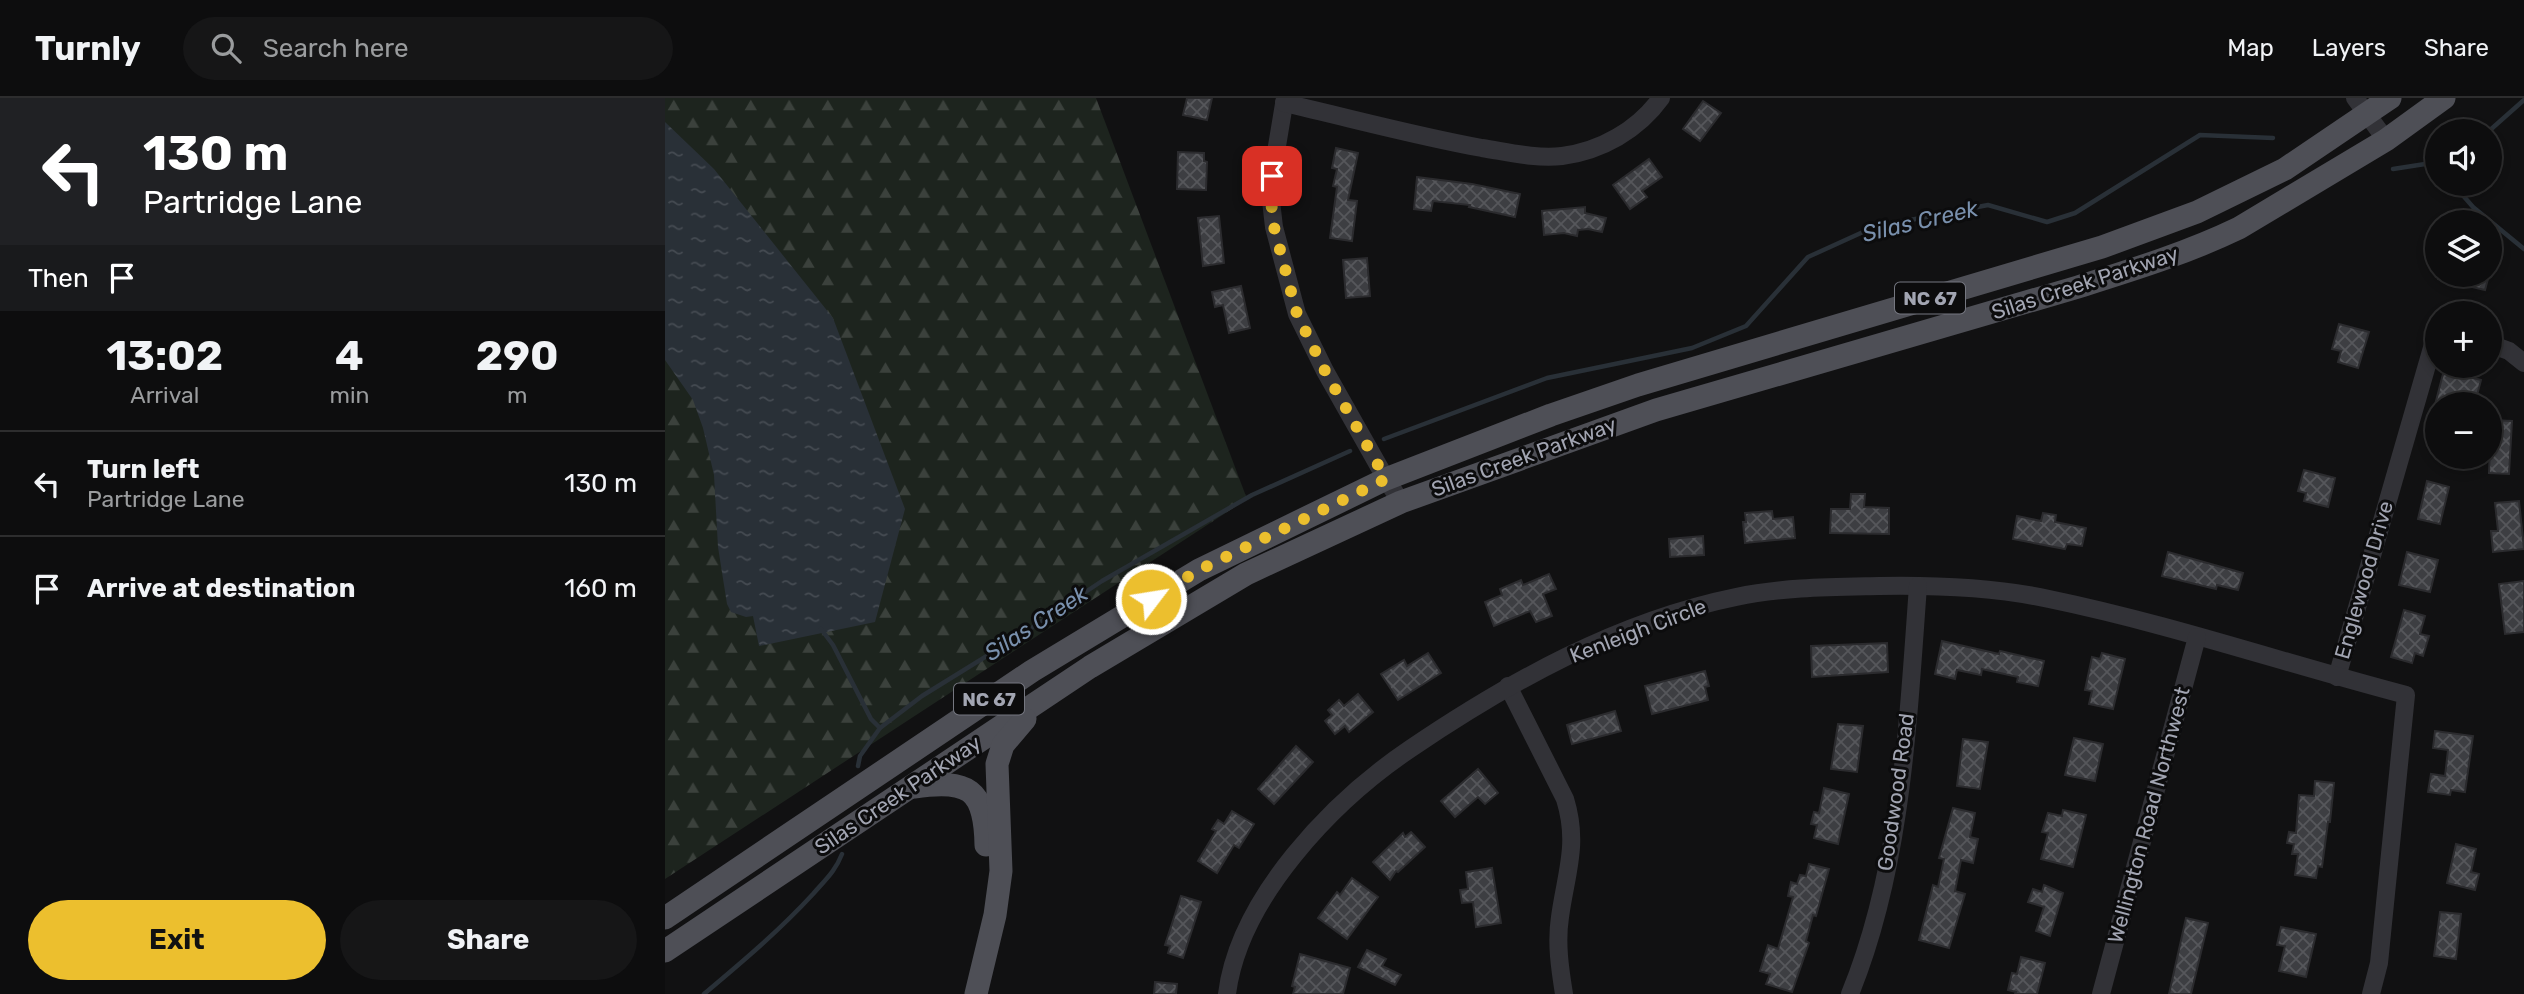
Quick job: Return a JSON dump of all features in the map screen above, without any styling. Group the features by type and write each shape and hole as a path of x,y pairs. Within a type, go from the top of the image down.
{"main road":[{"name":"Silas Creek Parkway","path":"665,918 1032,671 1199,570 1386,479 1551,415 1638,385 2102,247 2185,216 2285,169 2361,106 2390,98"},
{"name":"Silas Creek Parkway","path":"665,951 1041,699 1246,574 1401,502 1657,410 2169,257 2239,228 2386,140 2444,98"},
{"path":"976,994 999,894 1002,851 995,776 999,755 1008,738 1041,699"},
{"path":"907,788 952,784 966,789 976,797 982,810 986,837 986,886 962,994"}],"street":[{"path":"1401,502 1320,362 1297,314 1274,227 1271,201 1272,176 1284,100 1455,143 1543,157 1581,152 1623,134 1639,124 1661,98"},
{"path":"2361,106 2386,140"},
{"path":"2502,348 2524,363"},
{"name":"Englewood Drive","path":"2371,994 2379,963 2406,695 2337,677 2425,369"},
{"name":"Kenleigh Circle","path":"1227,994 1237,950 1258,903 1310,838 1341,805 1390,763 1464,712 1508,686 1587,648 1707,604 1783,590 1918,586 2003,592 2047,599 2197,637 2337,677"},
{"name":"Goodwood Road","path":"1850,994 1865,953 1895,828 1903,778 1918,586"},
{"name":"Wellington Road Northwest","path":"2101,994 2197,637"},
{"path":"1508,686 1565,799 1571,817 1571,854 1558,937 1564,994"}],"green space":[{"path":"665,98 1096,98 1247,499 665,879"}],"water":[{"path":"665,122 714,169 833,318 905,509 875,622 759,646 753,616 746,617 731,612 727,604 718,547 714,475 703,428 693,400 665,360"}],"building":[{"path":"1187,98 1212,98 1207,120 1183,115"},
{"path":"1703,101 1721,113 1700,141 1683,129"},
{"path":"1336,148 1358,153 1348,200 1357,201 1352,241 1330,238 1337,187 1333,186 1337,169 1332,168"},
{"path":"1178,152 1204,153 1204,161 1207,162 1206,190 1177,189"},
{"path":"1649,159 1662,177 1642,191 1647,197 1630,209 1613,185"},
{"path":"1417,177 1520,194 1515,217 1469,207 1470,205 1433,201 1431,211 1414,209"},
{"path":"1585,207 1585,213 1606,218 1602,232 1588,229 1578,230 1577,236 1564,233 1544,235 1542,211"},
{"path":"1219,216 1224,263 1203,266 1198,218"},
{"path":"1367,258 1370,296 1346,298 1343,260"},
{"path":"1241,286 1250,328 1229,333 1223,305 1215,307 1212,292"},
{"path":"2339,324 2369,332 2358,368 2338,362 2341,351 2332,349"},
{"path":"2442,378 2481,380 2478,392 2438,392"},
{"path":"2502,421 2512,421 2509,474 2489,473 2489,469 2502,469"},
{"path":"2304,470 2335,478 2328,507 2304,501 2306,493 2298,491"},
{"path":"2427,481 2449,487 2440,524 2418,519"},
{"path":"1851,494 1865,494 1864,507 1889,508 1889,534 1830,533 1831,509 1850,509"},
{"path":"2519,501 2524,549 2493,552 2491,531 2498,531 2495,503"},
{"path":"1772,511 1773,519 1793,517 1795,538 1745,543 1745,513"},
{"path":"2043,513 2056,515 2055,522 2086,528 2082,546 2067,544 2065,549 2013,539 2017,516 2041,521"},
{"path":"1703,536 1704,555 1670,557 1669,539"},
{"path":"2168,552 2243,573 2238,590 2217,585 2216,589 2162,576"},
{"path":"2407,552 2438,560 2430,592 2399,585"},
{"path":"1549,574 1556,589 1543,594 1552,616 1536,622 1530,611 1494,626 1485,602 1502,595 1500,589 1521,580 1523,585"},
{"path":"2524,581 2524,632 2505,634 2499,584"},
{"path":"2404,610 2425,616 2420,634 2429,636 2423,656 2415,653 2412,663 2391,657"},
{"path":"1942,641 2044,661 2038,686 2017,682 2018,677 1982,669 1981,675 1957,670 1955,679 1935,674"},
{"path":"1887,643 1888,672 1812,677 1811,646"},
{"path":"1428,653 1441,673 1398,700 1381,674 1404,660 1407,666"},
{"path":"2102,653 2125,659 2113,709 2089,704 2092,691 2085,690 2092,657 2100,659"},
{"path":"1705,671 1709,686 1705,687 1708,700 1652,714 1645,686"},
{"path":"1358,694 1373,712 1349,732 1345,726 1335,734 1325,721 1332,715 1328,710 1339,700 1344,706"},
{"path":"1615,711 1621,731 1572,744 1567,725"},
{"path":"1838,724 1863,726 1857,772 1831,769"},
{"path":"2435,731 2473,736 2465,792 2451,790 2450,795 2428,792 2431,774 2445,776 2448,750 2433,748"},
{"path":"2074,738 2103,744 2095,781 2065,775"},
{"path":"1963,739 1988,742 1980,789 1957,786"},
{"path":"1296,746 1313,762 1274,804 1258,789"},
{"path":"1478,769 1498,793 1485,804 1478,797 1455,817 1441,801"},
{"path":"2315,781 2334,783 2322,867 2318,866 2316,878 2295,875 2298,854 2292,854 2294,844 2287,843 2289,832 2296,833 2299,795 2314,796"},
{"path":"1824,788 1849,794 1838,844 1814,838 1817,825 1811,824 1814,812 1819,813"},
{"path":"1953,808 1975,813 1970,837 1978,839 1973,863 1961,860 1955,891 1965,894 1949,948 1919,940 1933,885 1938,887 1944,859 1939,858"},
{"path":"2063,810 2086,815 2073,867 2041,859 2048,833 2042,832 2048,813 2062,816"},
{"path":"1232,811 1254,824 1239,848 1234,845 1217,873 1198,861 1216,831 1212,829 1218,820 1224,824"},
{"path":"1411,832 1425,847 1396,871 1390,880 1373,862 1403,833 1405,837"},
{"path":"2456,844 2476,849 2471,872 2479,874 2475,890 2447,883"},
{"path":"1809,864 1829,869 1816,916 1813,915 1806,941 1809,943 1792,992 1766,984 1770,974 1760,971 1768,945 1778,949 1793,897 1788,896 1791,882 1797,884 1800,875 1806,876"},
{"path":"1492,868 1501,923 1476,927 1473,902 1462,903 1460,890 1468,889 1466,872"},
{"path":"1352,878 1378,897 1347,939 1318,918 1337,892 1340,895"},
{"path":"2044,885 2063,893 2050,936 2036,931 2044,907 2028,902 2033,889 2042,892"},
{"path":"1181,896 1201,902 1183,958 1168,953 1170,946 1165,945"},
{"path":"2440,912 2461,914 2456,959 2434,956"},
{"path":"2186,918 2208,923 2191,994 2169,994"},
{"path":"2281,927 2316,934 2306,977 2279,971 2285,946 2277,945"},
{"path":"1367,950 1386,959 1382,966 1401,975 1395,985 1358,967"},
{"path":"1300,954 1350,968 1343,994 1293,994 1295,987 1292,986"},
{"path":"2021,957 2045,963 2037,994 2015,994 2016,992 2008,990 2012,973 2017,974"},
{"path":"1155,982 1177,984 1176,994 1154,994"}],"waterway":[{"name":"Silas Creek","path":"2502,119 2524,100"},
{"name":"Silas Creek","path":"1384,439 1547,378 1692,348 1746,326 1808,257 1874,227 1988,205 2047,222 2075,213 2200,135 2273,138"},
{"name":"Silas Creek","path":"2393,169 2425,164"},
{"path":"2463,196 2524,249"},
{"name":"Silas Creek","path":"858,766 860,756 880,728 922,696 1102,581 1252,495 1350,451"},
{"path":"821,629 833,645 871,719 880,728"},
{"name":"Silas Creek","path":"704,994 800,908 829,876 842,854"}],"route":[{"path":"1151,599 1199,570 1386,479 1325,371 1297,314 1274,227 1272,176"}]}
